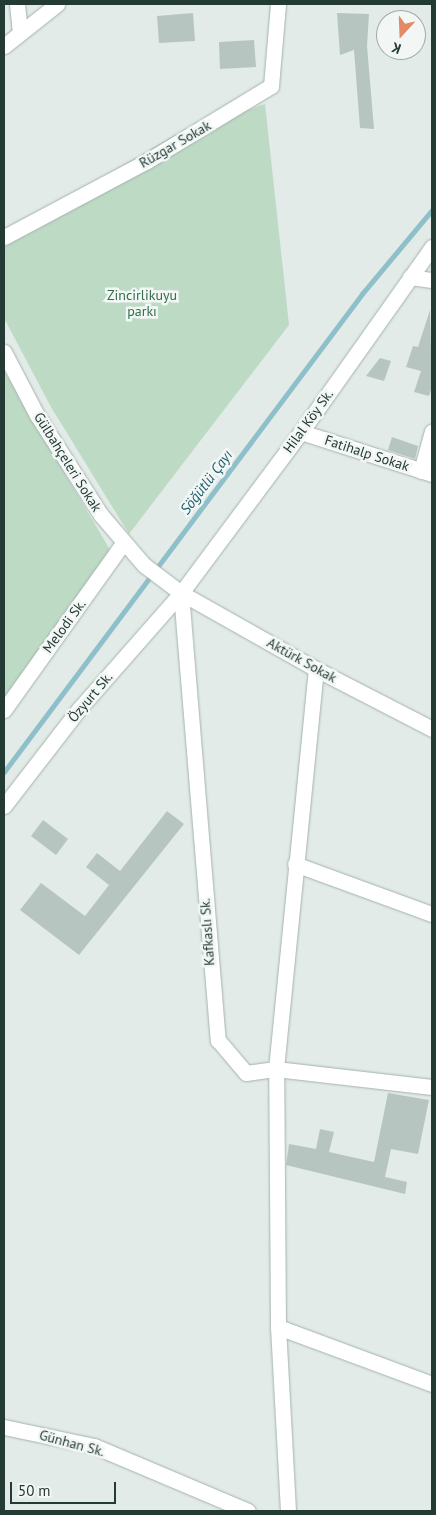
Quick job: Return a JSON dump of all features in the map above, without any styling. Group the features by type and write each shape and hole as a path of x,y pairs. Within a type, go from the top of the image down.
{"street":[{"path":"16,4 20,32"},
{"path":"4,46 57,4"},
{"name":"Rüzgar Sokak","path":"4,237 147,162 271,86 278,4"},
{"name":"Hilal Köy Sk.","path":"177,591 301,432 432,248"},
{"path":"410,277 432,280"},
{"name":"Gülbahçeleri Sokak","path":"4,352 37,415 102,515 144,565"},
{"path":"426,472 432,431"},
{"name":"Fatihalp Sokak","path":"301,432 426,472"},
{"name":"Melodi Sk.","path":"4,710 124,542"},
{"name":"Aktürk Sokak","path":"144,565 177,591 316,669 432,729"},
{"name":"Özyurt Sk.","path":"4,806 79,709 177,591"},
{"name":"Kafkaslı Sk.","path":"177,591 218,1040 246,1073 276,1069 432,1088"},
{"path":"288,1511 278,1327 276,1069 316,669"},
{"path":"295,864 432,914"},
{"path":"278,1327 432,1384"},
{"name":"Günhan Sk.","path":"4,1427 94,1446 248,1511"}],"green space":[{"name":"Zincirlikuyu parkı","path":"265,104 289,325 129,534 51,407 4,318 4,235 171,137"},
{"path":"4,371 112,553 4,699"}],"building":[{"path":"193,13 195,41 159,43 157,16"},
{"path":"337,13 369,14 367,46 374,129 360,128 354,50 340,55"},
{"path":"254,40 256,67 220,69 219,42"},
{"path":"430,310 432,387 429,396 414,392 421,371 406,367 413,346 418,347"},
{"path":"380,358 391,361 384,381 366,376"},
{"path":"392,437 418,446 415,459 388,450"},
{"path":"167,811 184,824 79,955 20,910 41,883 85,916 109,885 86,867 97,853 120,871"},
{"path":"43,820 68,839 56,855 31,836"},
{"path":"388,1093 429,1100 418,1154 391,1149 385,1177 407,1182 405,1194 286,1165 289,1144 316,1149 320,1129 334,1132 329,1152 374,1162"}],"waterway":[{"name":"Söğütlü Çayı","path":"4,772 362,294 432,210"}]}
